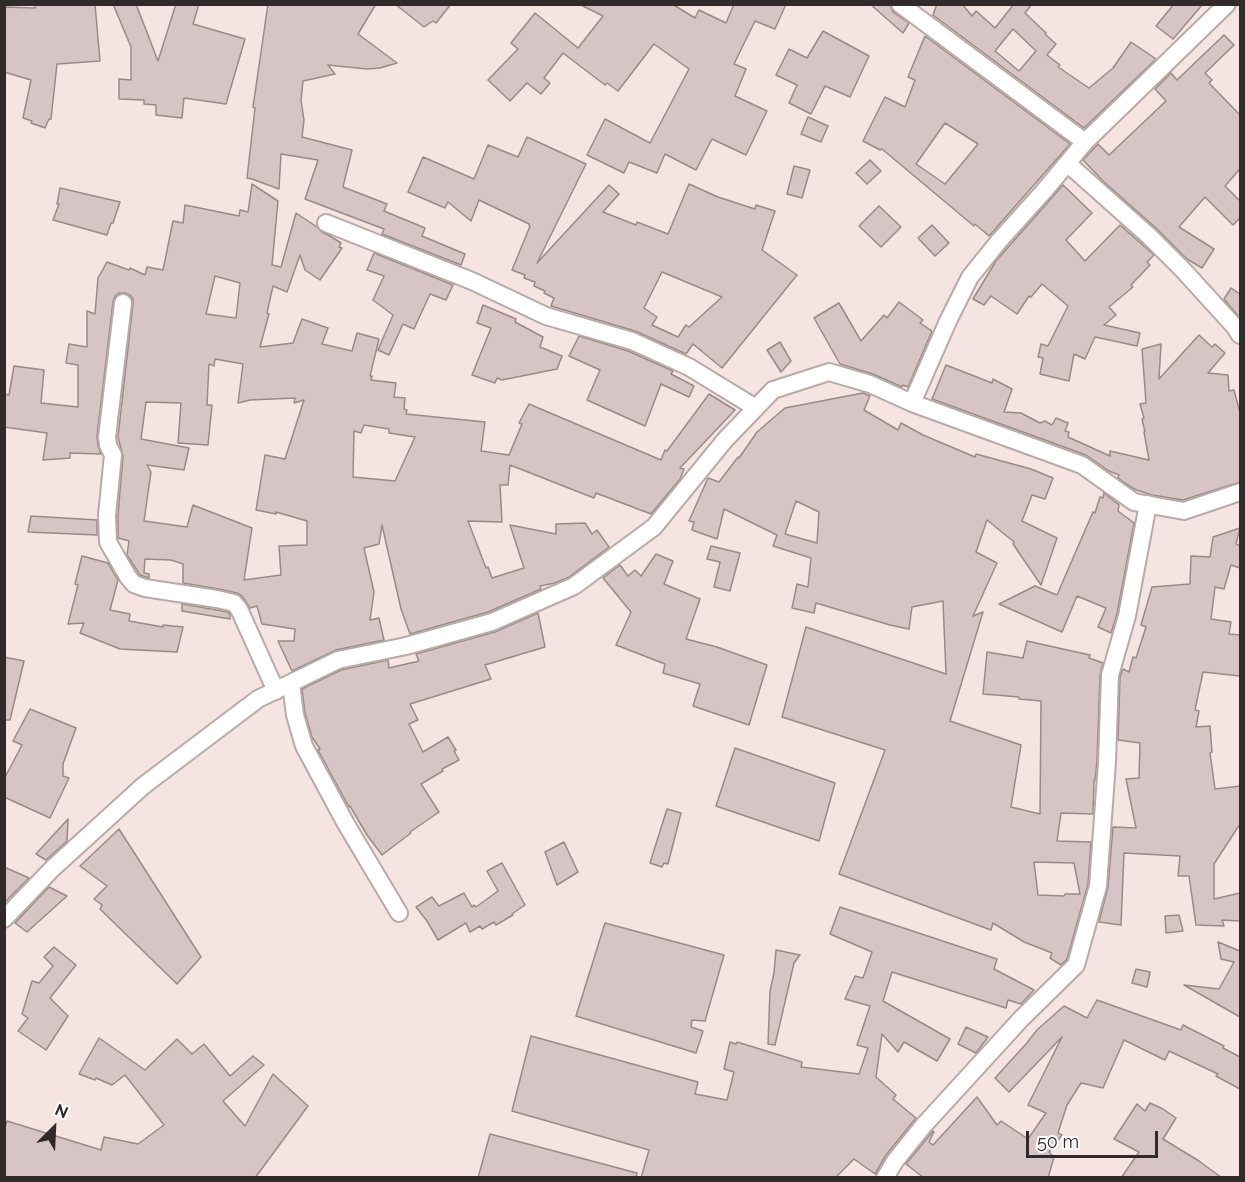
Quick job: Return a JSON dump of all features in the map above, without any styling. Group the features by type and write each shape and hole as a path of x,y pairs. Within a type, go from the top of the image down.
{"street":[{"path":"900,4 1085,142"},
{"path":"912,404 970,277 1085,142 1227,4"},
{"path":"1067,163 1149,236 1184,271 1240,335"},
{"path":"326,224 472,281 546,316 632,341 689,367 756,408"},
{"path":"123,303 107,437 113,455 106,515 108,542 134,584 145,588 217,598 234,603 239,609 284,687 304,746 346,824 399,913"},
{"path":"4,919 53,868 143,786 258,699 339,660 406,646 492,622 574,586 654,527 725,440 773,390 829,372 870,384 912,404 1082,465 1134,502 1184,511 1240,492"},
{"path":"885,1178 895,1161 924,1125 1021,1019 1076,965 1098,886 1107,762 1110,675 1127,616 1148,504"}],"building":[{"path":"35,4 95,4 100,61 57,64 51,119 45,128 23,118 31,80 4,72 4,7 35,8"},
{"path":"113,4 136,4 158,61 176,4 199,4 193,24 245,39 226,104 184,98 182,118 156,115 156,105 144,104 144,100 119,99 119,79 131,80 131,47"},
{"path":"268,4 376,4 358,34 397,63 367,69 328,65 335,74 303,81 302,137 352,150 343,187 387,204 384,211 425,228 422,236 465,254 461,265 382,234 384,229 305,199 318,160 281,154 279,189 247,178 255,108 253,107"},
{"path":"395,4 451,4 436,23 433,21 424,27"},
{"path":"579,4 672,4 695,18 699,10 726,23 734,4 786,4 775,29 755,21 734,64 746,69 735,96 767,111 746,155 712,139 696,170 665,154 657,173 629,162 624,173 587,155 605,119 650,143 689,69 654,44 618,91 607,83 605,85 563,53 544,78 550,83 541,94 527,83 510,101 488,80 518,49 511,43 535,13 578,48 603,16"},
{"path":"870,4 890,4 893,12 909,23 903,33"},
{"path":"937,4 962,4 972,16 976,11 995,28 1014,4 1032,4 1025,13 1056,44 1047,55 1060,65 1058,67 1089,88 1113,68 1131,42 1156,59 1084,128 933,15","holes":["1013,29 1036,51 1019,71 995,51"]},
{"path":"1174,4 1203,4 1173,39 1156,26"},
{"path":"823,31 869,56 850,97 825,86 811,114 789,103 797,85 776,75 789,49 807,58"},
{"path":"1224,35 1234,45 1205,73 1212,80 1209,83 1240,115 1240,169 1225,186 1240,201 1240,218 1233,225 1205,197 1179,227 1214,249 1202,268 1187,259 1083,160 1098,144 1109,155 1166,101 1155,89 1171,73 1177,80"},
{"path":"925,36 1070,144 989,236 882,149 863,141 885,97 905,107 915,80 908,77","holes":["945,123 978,144 945,184 916,164"]},
{"path":"808,117 828,126 821,142 801,134"},
{"path":"527,137 586,164 537,263 609,185 619,194 603,212 668,234 689,184 718,197 755,209 756,205 775,211 762,250 797,275 722,368 693,344 686,354 635,331 551,306 554,298 534,286 535,282 524,278 525,275 512,270 529,224 479,200 471,221 448,202 445,208 408,192 423,157 474,179 488,145 518,157","holes":["662,272 722,297 689,327 686,325 678,337 652,325 657,317 644,308"]},
{"path":"870,160 881,171 867,184 856,173"},
{"path":"794,166 810,170 802,198 787,194"},
{"path":"252,184 278,201 272,265 281,267 296,213 341,243 339,247 342,248 320,280 305,270 300,255 287,292 273,286 267,313 269,314 260,347 293,343 302,319 328,328 322,344 352,351 357,333 379,339 371,380 396,383 394,397 405,398 406,414 485,422 481,451 509,455 522,424 519,423 529,404 661,460 665,450 667,451 709,394 735,410 680,468 684,469 680,479 651,514 596,493 594,498 510,465 508,485 500,485 502,522 468,521 492,578 524,568 510,525 556,534 556,524 585,523 592,534 597,530 609,547 569,577 540,586 541,589 488,612 410,634 401,609 382,525 379,544 364,548 374,592 370,620 379,618 384,640 336,650 292,671 278,641 294,641 295,629 262,624 257,606 250,608 242,596 237,593 183,583 183,564 171,560 145,559 144,573 149,574 149,578 140,575 127,555 129,541 118,538 123,456 118,437 133,304 130,295 119,293 113,302 97,436 101,454 70,453 70,458 43,460 47,433 4,427 4,394 9,395 14,366 44,370 41,403 78,407 78,365 66,363 69,344 87,347 87,311 95,314 98,278 107,262 145,275 147,267 163,270 173,221 183,223 185,205 239,216 240,210 248,212","holes":["215,276 240,283 236,318 206,314","215,359 243,364 238,403 250,400 295,398 294,403 304,400 285,459 265,455 256,510 276,514 276,512 307,521 307,545 279,546 281,575 244,580 252,528 193,505 187,527 144,521 151,472 147,465 184,470 189,448 141,439 146,402 181,403 178,443 208,445 212,405 207,405 209,364 214,366","364,425 389,429 389,433 415,437 395,481 353,477 354,431 361,433"]},
{"path":"1063,185 1092,213 1066,240 1085,261 1120,225 1154,255 1147,262 1150,265 1131,285 1133,287 1109,307 1116,315 1104,325 1140,333 1137,346 1095,337 1085,359 1074,354 1069,381 1040,374 1043,358 1038,357 1041,344 1048,346 1068,306 1042,284 1031,297 1029,296 1017,314 991,296 984,305 973,299 996,261"},
{"path":"60,188 120,202 107,235 53,220 59,204 57,204"},
{"path":"879,206 901,227 881,247 859,226"},
{"path":"932,225 949,243 935,256 918,238"},
{"path":"374,253 453,285 446,300 430,294 414,329 403,324 389,355 378,350 393,315 373,300 384,276 367,270"},
{"path":"1231,288 1240,294 1240,318 1224,299"},
{"path":"899,302 923,320 920,323 932,331 908,387 903,385 902,387 873,374 840,364 814,318 839,303 861,341 884,315 887,318"},
{"path":"483,305 516,319 515,322 543,337 540,347 562,356 557,369 502,380 497,378 495,383 472,375 491,328 477,323"},
{"path":"1199,335 1212,347 1215,344 1225,353 1208,373 1228,375 1229,391 1234,390 1240,413 1240,482 1183,500 1152,495 1134,489 1118,478 1119,475 1086,455 932,399 946,365 992,383 993,379 1012,389 1004,412 1021,413 1040,423 1045,421 1052,425 1056,418 1068,423 1065,431 1069,432 1068,437 1110,456 1110,451 1149,460 1140,404 1146,403 1142,349 1161,344 1159,379"},
{"path":"579,336 628,351 673,371 671,374 694,386 689,397 661,384 645,426 587,400 600,370 569,356"},
{"path":"780,342 791,361 781,372 767,350"},
{"path":"863,393 870,396 864,410 898,430 901,423 975,457 976,454 1031,469 1053,478 1045,499 1032,495 1022,521 1057,538 1041,585 1013,544 1014,542 987,520 976,552 997,563 973,616 983,612 950,721 1021,745 1011,807 1040,814 1041,701 983,694 987,652 1023,658 1027,641 1090,655 1089,658 1103,663 1100,675 1093,814 1061,813 1057,841 1091,842 1088,884 1067,959 1061,965 1050,958 1052,953 1024,942 993,923 991,930 839,874 885,750 782,717 806,627 946,674 943,601 912,607 909,629 816,603 814,613 792,608 797,584 808,587 811,558 773,546 777,535 724,509 717,539 692,530 694,522 689,521 708,478 719,482 757,432 785,408","holes":["796,501 819,512 817,543 785,534","1034,862 1074,863 1080,894 1038,895"]},
{"path":"1104,493 1119,505 1118,511 1134,523 1117,614 1111,633 1098,627 1106,608 1077,596 1062,632 999,604 1035,586 1057,595 1093,512 1095,513 1100,497 1103,498"},
{"path":"31,516 97,520 97,535 28,532"},
{"path":"1240,528 1236,544 1240,546 1240,568 1231,565 1224,589 1215,587 1211,619 1231,622 1229,634 1240,635 1240,676 1203,672 1195,710 1199,711 1196,727 1210,726 1212,752 1210,753 1215,789 1240,786 1240,824 1214,864 1214,899 1240,893 1240,921 1222,920 1224,926 1196,925 1189,876 1178,876 1180,856 1124,853 1121,925 1099,922 1108,887 1113,827 1136,828 1126,779 1139,778 1140,743 1118,740 1120,677 1123,669 1129,672 1133,657 1136,658 1146,627 1141,625 1152,587 1190,584 1191,556 1210,557 1213,537"},
{"path":"711,546 740,553 730,591 714,587 720,562 707,559"},
{"path":"656,554 673,561 664,584 700,599 686,639 717,647 767,665 749,725 693,706 700,684 663,673 665,664 616,645 631,612 603,578 620,565 628,576 635,570 641,576"},
{"path":"82,556 108,563 118,580 110,610 130,614 129,621 163,627 163,625 183,627 177,652 120,649 80,633 84,623 68,624 78,585 75,584"},
{"path":"182,604 228,612 230,619 182,611"},
{"path":"538,613 545,647 485,665 491,679 410,704 418,720 409,724 423,752 448,737 459,760 421,784 439,812 382,855 349,807 318,750 320,749 312,737 305,713 302,689 341,670 388,660 389,668 419,661 416,654 495,632"},
{"path":"4,657 24,661 10,720 4,720"},
{"path":"30,709 76,728 63,764 63,776 69,778 50,818 4,797 4,779 22,745 13,741"},
{"path":"735,748 835,783 819,841 716,806"},
{"path":"667,809 681,813 668,864 664,863 662,867 650,863"},
{"path":"68,819 67,841 46,860 36,854"},
{"path":"119,829 201,957 177,984 100,909 102,905 94,899 107,886 80,866"},
{"path":"564,842 578,872 557,885 545,852"},
{"path":"502,863 525,905 496,925 494,922 482,929 480,926 470,932 466,923 438,940 416,907 432,897 439,906 464,893 472,907 474,905 476,907 498,891 487,871"},
{"path":"4,867 29,878 4,903"},
{"path":"49,887 67,896 27,932 15,923"},
{"path":"840,907 997,959 994,969 1034,990 1021,1004 1008,1000 1006,1008 892,972 883,1001 950,1039 937,1061 904,1042 898,1052 882,1034 876,1077 896,1095 893,1099 916,1118 886,1155 875,1174 854,1159 835,1178 641,1178 649,1150 512,1111 531,1036 698,1082 695,1094 727,1100 734,1072 724,1069 730,1042 736,1044 737,1042 802,1062 801,1067 859,1074 868,1048 857,1045 870,1006 845,999 855,976 863,978 872,952 830,934"},
{"path":"1179,915 1183,931 1166,933 1165,916"},
{"path":"605,923 724,955 705,1021 692,1020 691,1027 703,1031 696,1053 576,1016"},
{"path":"1218,942 1240,951 1240,1017 1184,985 1219,989 1234,962 1221,959"},
{"path":"54,947 76,965 50,998 68,1016 46,1050 18,1031 28,1018 22,1014 32,981 39,983 53,966 44,957"},
{"path":"776,950 800,955 794,963 775,1045 768,1044 770,991"},
{"path":"1136,969 1150,972 1147,987 1132,983"},
{"path":"1097,1000 1181,1030 1183,1025 1224,1046 1223,1048 1240,1057 1240,1089 1216,1076 1218,1074 1169,1051 1165,1060 1124,1040 1103,1088 1081,1083 1067,1105 1058,1133 1062,1135 1049,1152 1054,1157 1048,1178 924,1178 906,1164 933,1131 929,1142 933,1145 977,1097 997,1125 1001,1121 1028,1139 1046,1113 1028,1105 1062,1037 1009,1092 995,1078 1037,1030 1064,1006 1087,1018"},
{"path":"966,1027 988,1037 976,1053 958,1044"},
{"path":"99,1038 145,1070 177,1039 192,1054 204,1044 230,1076 253,1056 264,1065 223,1101 245,1126 273,1074 308,1106 255,1178 4,1178 4,1130 7,1121 101,1150 104,1137 138,1144 164,1125 125,1075 112,1085 79,1074"},
{"path":"1150,1103 1176,1118 1163,1139 1222,1178 1121,1178 1139,1152 1114,1139 1137,1104 1145,1111"},
{"path":"490,1134 637,1173 636,1178 478,1178"}]}
